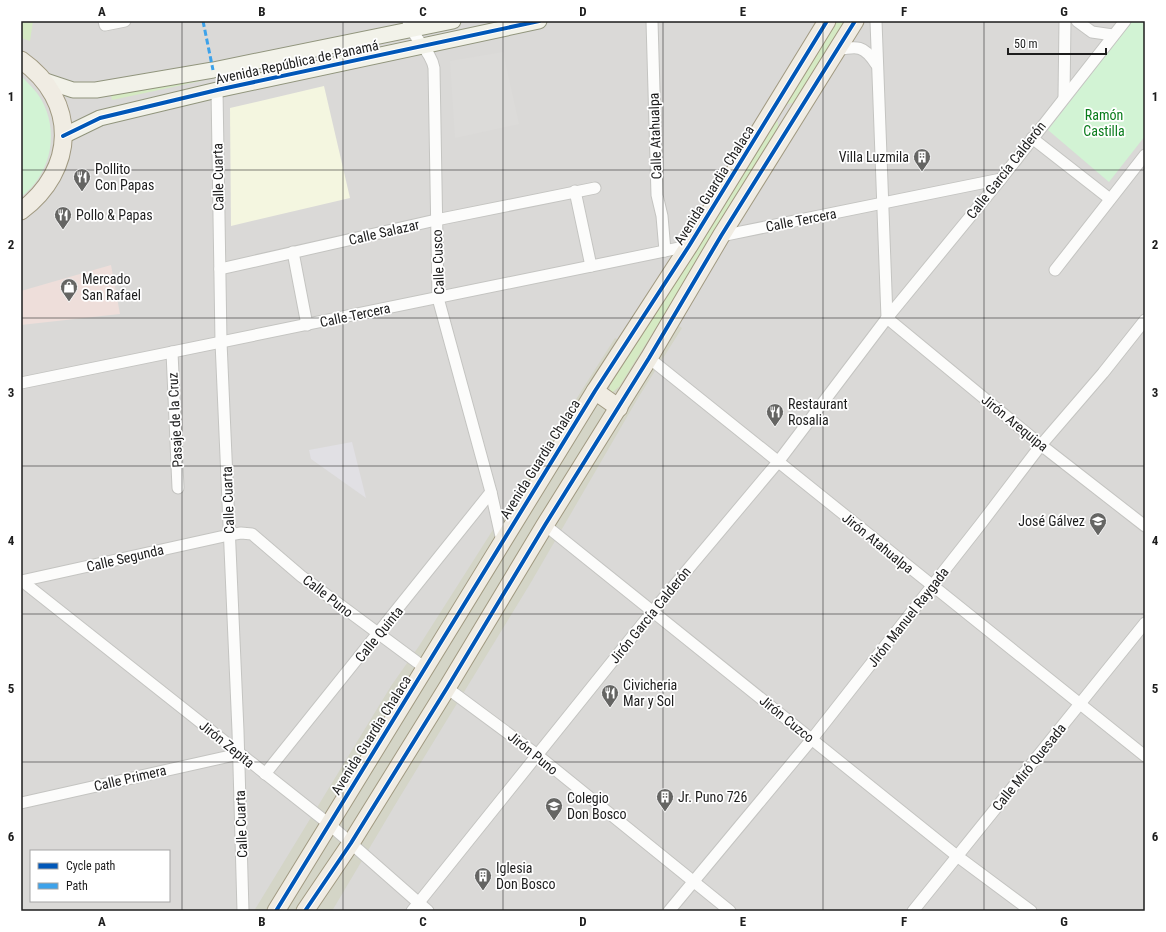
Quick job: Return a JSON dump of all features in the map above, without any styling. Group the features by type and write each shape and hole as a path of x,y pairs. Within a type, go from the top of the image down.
{"main road":[{"name":"Avenida República de Panamá","path":"43,80 73,90 96,90 221,68 410,25 453,21"},
{"name":"Avenida República de Panamá","path":"63,136 100,118 217,90 539,21"},
{"path":"305,911 351,843 544,525 649,358 721,236 855,21"},
{"name":"Avenida Guardia Chalaca","path":"276,911 472,593 502,541 595,391 689,246 776,107 826,22"},
{"path":"21,60 32,68 52,92 58,106 63,136 60,158 52,179 39,197 21,211"},
{"path":"776,107 793,119"},
{"path":"595,391 618,408"},
{"path":"472,593 495,607"}],"street":[{"path":"104,21 105,25 125,21"},
{"name":"Calle Atahualpa","path":"652,21 657,195 662,216 664,251"},
{"path":"876,21 876,64 887,318"},
{"path":"1064,97 1065,21"},
{"path":"1077,21 1092,32 1113,34"},
{"name":"Calle García Calderón","path":"887,318 1001,179 1113,34 1125,21"},
{"name":"Calle Cusco","path":"410,25 422,47 432,60 434,68 438,298 491,492 502,541"},
{"path":"836,50 859,48 869,54 876,64"},
{"name":"Calle Cuarta","path":"217,90 221,342 239,754 243,911"},
{"path":"1032,138 1110,199"},
{"path":"1055,270 1145,155"},
{"name":"Calle Tercera","path":"721,236 1001,179"},
{"name":"Calle Salazar","path":"220,269 436,220 595,188"},
{"path":"575,191 591,266"},
{"name":"Calle Tercera","path":"21,383 689,246"},
{"path":"293,252 307,325"},
{"name":"Jirón Arequipa","path":"887,318 1041,445 1145,526"},
{"name":"Jirón García Calderón","path":"415,907 536,754 652,612 778,462 887,318"},
{"name":"Jirón Manuel Raygada","path":"669,911 812,739 932,587 1041,445 1103,373 1145,320"},
{"name":"Pasaje de la Cruz","path":"172,352 178,488"},
{"name":"Jirón Atahualpa","path":"649,358 932,587 1145,756"},
{"name":"Calle Quinta","path":"265,774 378,635 491,492"},
{"name":"Jirón Cuzco","path":"544,525 957,856 1031,911"},
{"name":"Calle Puno","path":"229,535 241,532 252,534 301,576 378,635 425,668"},
{"name":"Calle Segunda","path":"22,581 229,535"},
{"name":"Jirón Zepita","path":"22,581 329,824 351,843 415,907 428,911"},
{"name":"Calle Miró Quesada","path":"913,911 1145,623"},
{"name":"Jirón Puno","path":"446,688 536,754 692,882 730,911"},
{"name":"Calle Primera","path":"21,803 239,754"}],"shaded area":[{"path":"21,21 1145,21 1145,911 21,911"},
{"path":"503,52 519,124 455,138 450,61"},
{"path":"324,86 350,198 231,226 230,108"},
{"name":"Mercado San Rafael","path":"111,265 120,314 21,325 21,291"},
{"path":"660,315 682,328 638,398 530,584 332,911 254,911 391,686 419,646 615,338 638,350"},
{"path":"352,442 366,498 311,459 309,450"}],"green space":[{"path":"21,21 33,21 30,41 21,38"},
{"path":"833,21 845,21 793,103 787,104 785,96"},
{"name":"Ramón Castilla","path":"1132,21 1145,21 1145,136 1109,182 1048,130"},
{"path":"199,73 201,81 112,100 110,91"},
{"path":"21,76 37,93 44,105 51,130 51,143 45,167 39,178 21,197"},
{"path":"778,121 778,131 619,387 610,394 610,384 768,128"}],"marked path":[{"path":"203,21 213,70"}],"cycle path":[{"path":"63,136 100,118 217,90 539,21"},
{"path":"276,911 595,391 689,246 827,21"},
{"path":"305,911 351,843 447,688 545,525 649,358 721,236 855,21"}],"place":[{"name":"Villa Luzmila","path":"922,172"},
{"name":"Pollito Con Papas","path":"82,192"},
{"name":"Pollo & Papas","path":"63,230"},
{"name":"Mercado San Rafael","path":"69,302"},
{"name":"Restaurant Rosalia","path":"775,427"},
{"name":"José Gálvez","path":"1098,536"},
{"name":"Civicheria Mar y Sol","path":"610,708"},
{"name":"Jr. Puno 726","path":"665,812"},
{"name":"Colegio Don Bosco","path":"554,821"},
{"name":"Iglesia Don Bosco","path":"483,891"}]}
